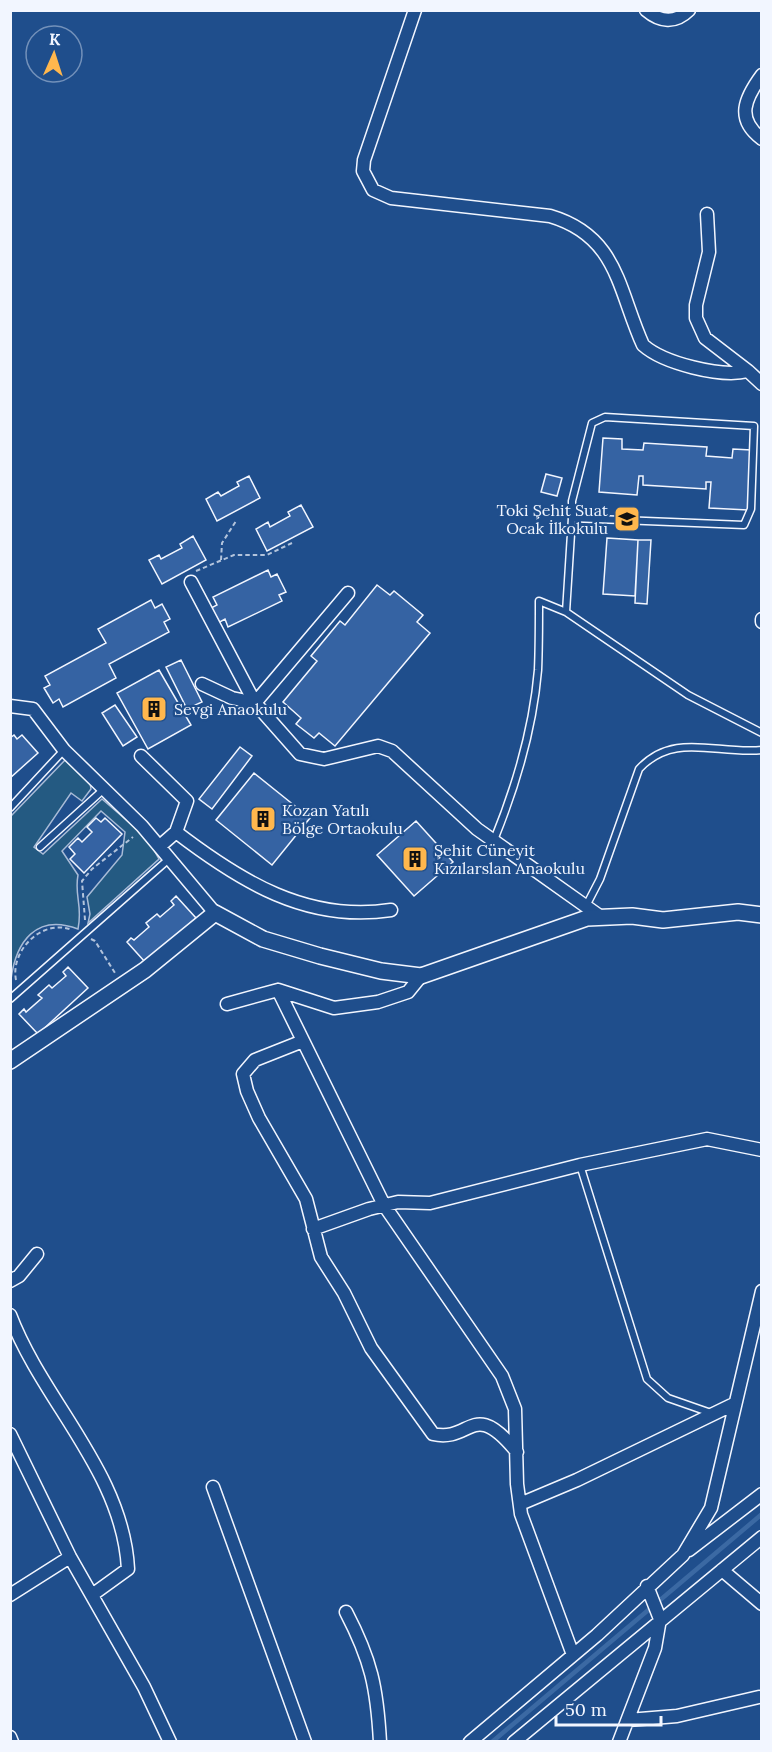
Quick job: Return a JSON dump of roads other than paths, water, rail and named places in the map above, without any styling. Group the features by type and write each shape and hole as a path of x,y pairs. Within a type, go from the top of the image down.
{"street":[{"path":"415,10 364,160 363,171 373,190 391,198 550,216 568,221 586,232 610,260 640,338 654,355 723,373 748,371"},
{"path":"646,10 663,21 677,19 689,10"},
{"path":"762,75 748,94 744,115 749,126 762,139"},
{"path":"707,214 709,252 696,305 696,318 705,338 762,384"},
{"path":"191,582 255,703 300,754 324,759 378,746 392,751 450,806 601,917"},
{"path":"255,703 348,592"},
{"path":"202,684 232,698 255,703"},
{"path":"10,706 33,709 64,750 147,831 215,913 262,939 320,956 381,971 421,976 587,918 632,916 663,920 738,912 762,915"},
{"path":"141,756 187,801 176,832 160,846"},
{"path":"176,832 227,871 267,893 300,905 331,911 374,913 391,910"},
{"path":"10,1061 145,970 215,913"},
{"path":"227,1004 278,990 334,1008 378,1002 408,992 421,976"},
{"path":"278,990 384,1205 502,1376 515,1409 520,1504 573,1656"},
{"path":"303,1041 255,1060 243,1074 247,1091 259,1118 306,1200 321,1257 345,1293 371,1348 433,1434 443,1437 474,1423 499,1430 516,1452"},
{"path":"313,1229 384,1205 398,1202 430,1203 580,1165 707,1139 762,1150"},
{"path":"10,1281 19,1276 37,1254"},
{"path":"683,1555 711,1508 762,1291"},
{"path":"10,1315 35,1369 59,1401 116,1507 127,1554 128,1569 92,1595"},
{"path":"520,1504 578,1480 734,1404"},
{"path":"10,1434 70,1557 144,1687 170,1742"},
{"path":"213,1487 305,1742"},
{"path":"470,1742 573,1656 683,1555 762,1494"},
{"path":"514,1742 762,1537"},
{"path":"10,1595 70,1557"},
{"path":"722,1570 762,1604"},
{"path":"619,1742 655,1648 660,1619 647,1586"},
{"path":"345,1612 364,1648 373,1672 380,1742"},
{"path":"628,1720 677,1716 759,1698"}],"lane":[{"path":"566,612 572,501 592,423 606,417 754,426 750,509 744,525 572,518"},
{"path":"494,840 513,794 532,710 538,671 539,601 566,612 688,695 762,733"},
{"path":"586,907 600,879 639,769 646,762 663,751 681,746 737,752 762,750"},
{"path":"10,808 64,750"},
{"path":"40,847 104,789"},
{"path":"10,999 171,858"},
{"path":"580,1165 647,1379 668,1398 714,1414"}],"waterway":[{"path":"492,1742 762,1514"}],"place":[{"name":"Toki Şehit Suat Ocak İlkokulu","path":"627,519"},
{"name":"Sevgi Anaokulu","path":"154,709"},
{"name":"Kozan Yatılı Bölge Ortaokulu","path":"263,819"},
{"name":"Şehit Cüneyit Kızılarslan Anaokulu","path":"415,859"}]}
